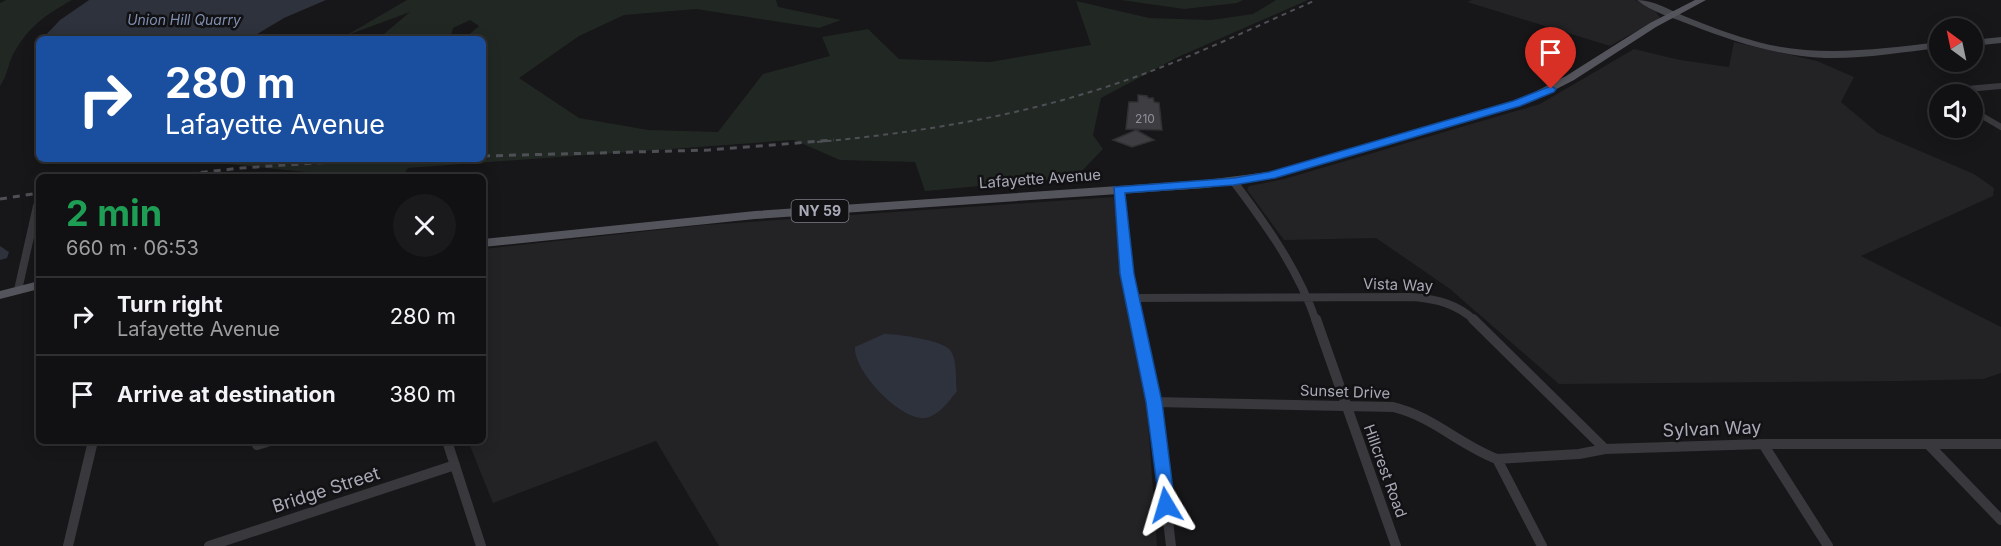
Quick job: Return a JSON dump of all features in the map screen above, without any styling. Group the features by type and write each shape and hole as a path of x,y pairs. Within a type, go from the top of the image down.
{"main road":[{"name":"NY 59","path":"1674,14 1702,0"},
{"name":"Lafayette Avenue","path":"486,243 755,215 1234,182 1301,167 1527,100 1551,89 1674,14"},
{"path":"0,295 36,286"}],"street":[{"path":"1641,0 1748,40 1797,53 1826,55 1929,46"},
{"path":"1983,42 2001,40"},
{"path":"1983,88 2001,86"},
{"path":"1983,116 2001,127"},
{"name":"Hillcrest Road","path":"1234,182 1275,237 1308,297 1396,546"},
{"path":"1118,190 1132,298 1154,402 1171,546"},
{"path":"18,290 36,210"},
{"name":"Vista Way","path":"1132,298 1428,297 1448,301 1466,312 1605,449"},
{"name":"Sunset Drive","path":"1154,402 1393,407 1415,412 1479,452 1497,459"},
{"path":"68,546 92,444"},
{"path":"257,446 262,444"},
{"path":"448,444 480,546"},
{"path":"1763,444 1828,546"},
{"name":"Sylvan Way","path":"1497,459 1579,454 1605,449 1763,444 2001,444"},
{"path":"1928,444 2001,520"},
{"path":"1497,459 1542,546"},
{"name":"Bridge Street","path":"208,546 455,465"}],"shaded area":[{"path":"6,0 72,0 47,15 27,34 13,55 0,86 0,3"},
{"path":"407,0 776,0 778,7 841,20 819,28 696,9 624,15 579,36 519,78 579,118 648,130 718,132 763,74 830,56 822,37 868,29 899,59 990,62 1091,45 1076,1 1149,18 1211,20 1253,14 1276,0 1308,0 1178,57 1101,98 1093,135 1103,149 1076,177 925,191 915,162 840,160 794,140 408,168 404,174 326,174 208,162 486,162 486,36 467,36 479,26 470,20 453,28 451,36 382,36 410,12 345,36"},
{"path":"1121,0 1243,0 1237,3 1184,9"},
{"path":"1472,0 1635,0 1655,10 1660,18 1610,46 1467,2"},
{"path":"1734,42 1817,61 1854,77 1841,102 1878,133 1974,174 1994,188 1993,196 1861,256 2001,327 2001,373 1983,379 1559,384 1450,289 1376,238 1284,240 1247,190 1249,186 1284,179 1540,104 1634,49 1680,60 1729,67"},
{"path":"1113,197 1140,311 1157,546 719,546 656,441 493,503 469,444 486,444 486,249 704,225"}],"water":[{"name":"Union Hill Quarry","path":"89,0 326,0 284,18 254,36 45,36 60,20"},
{"path":"884,334 928,340 944,346 952,353 957,391 943,408 930,417 915,417 904,412 880,393 862,369 856,357 855,347"}],"building":[{"path":"1138,95 1153,98 1154,102 1159,103 1162,130 1126,129 1129,102 1138,102"},
{"path":"1136,130 1154,140 1132,147 1113,140"}],"railway":[{"path":"817,142 891,134 965,122 1074,97 1162,67 1316,0"},
{"path":"486,156 709,150 834,140"},
{"path":"188,174 331,162"},
{"path":"0,199 36,193"}],"route":[{"path":"1166,505 1154,402 1127,274 1118,190 1234,182 1270,175 1517,104 1551,89"}]}
